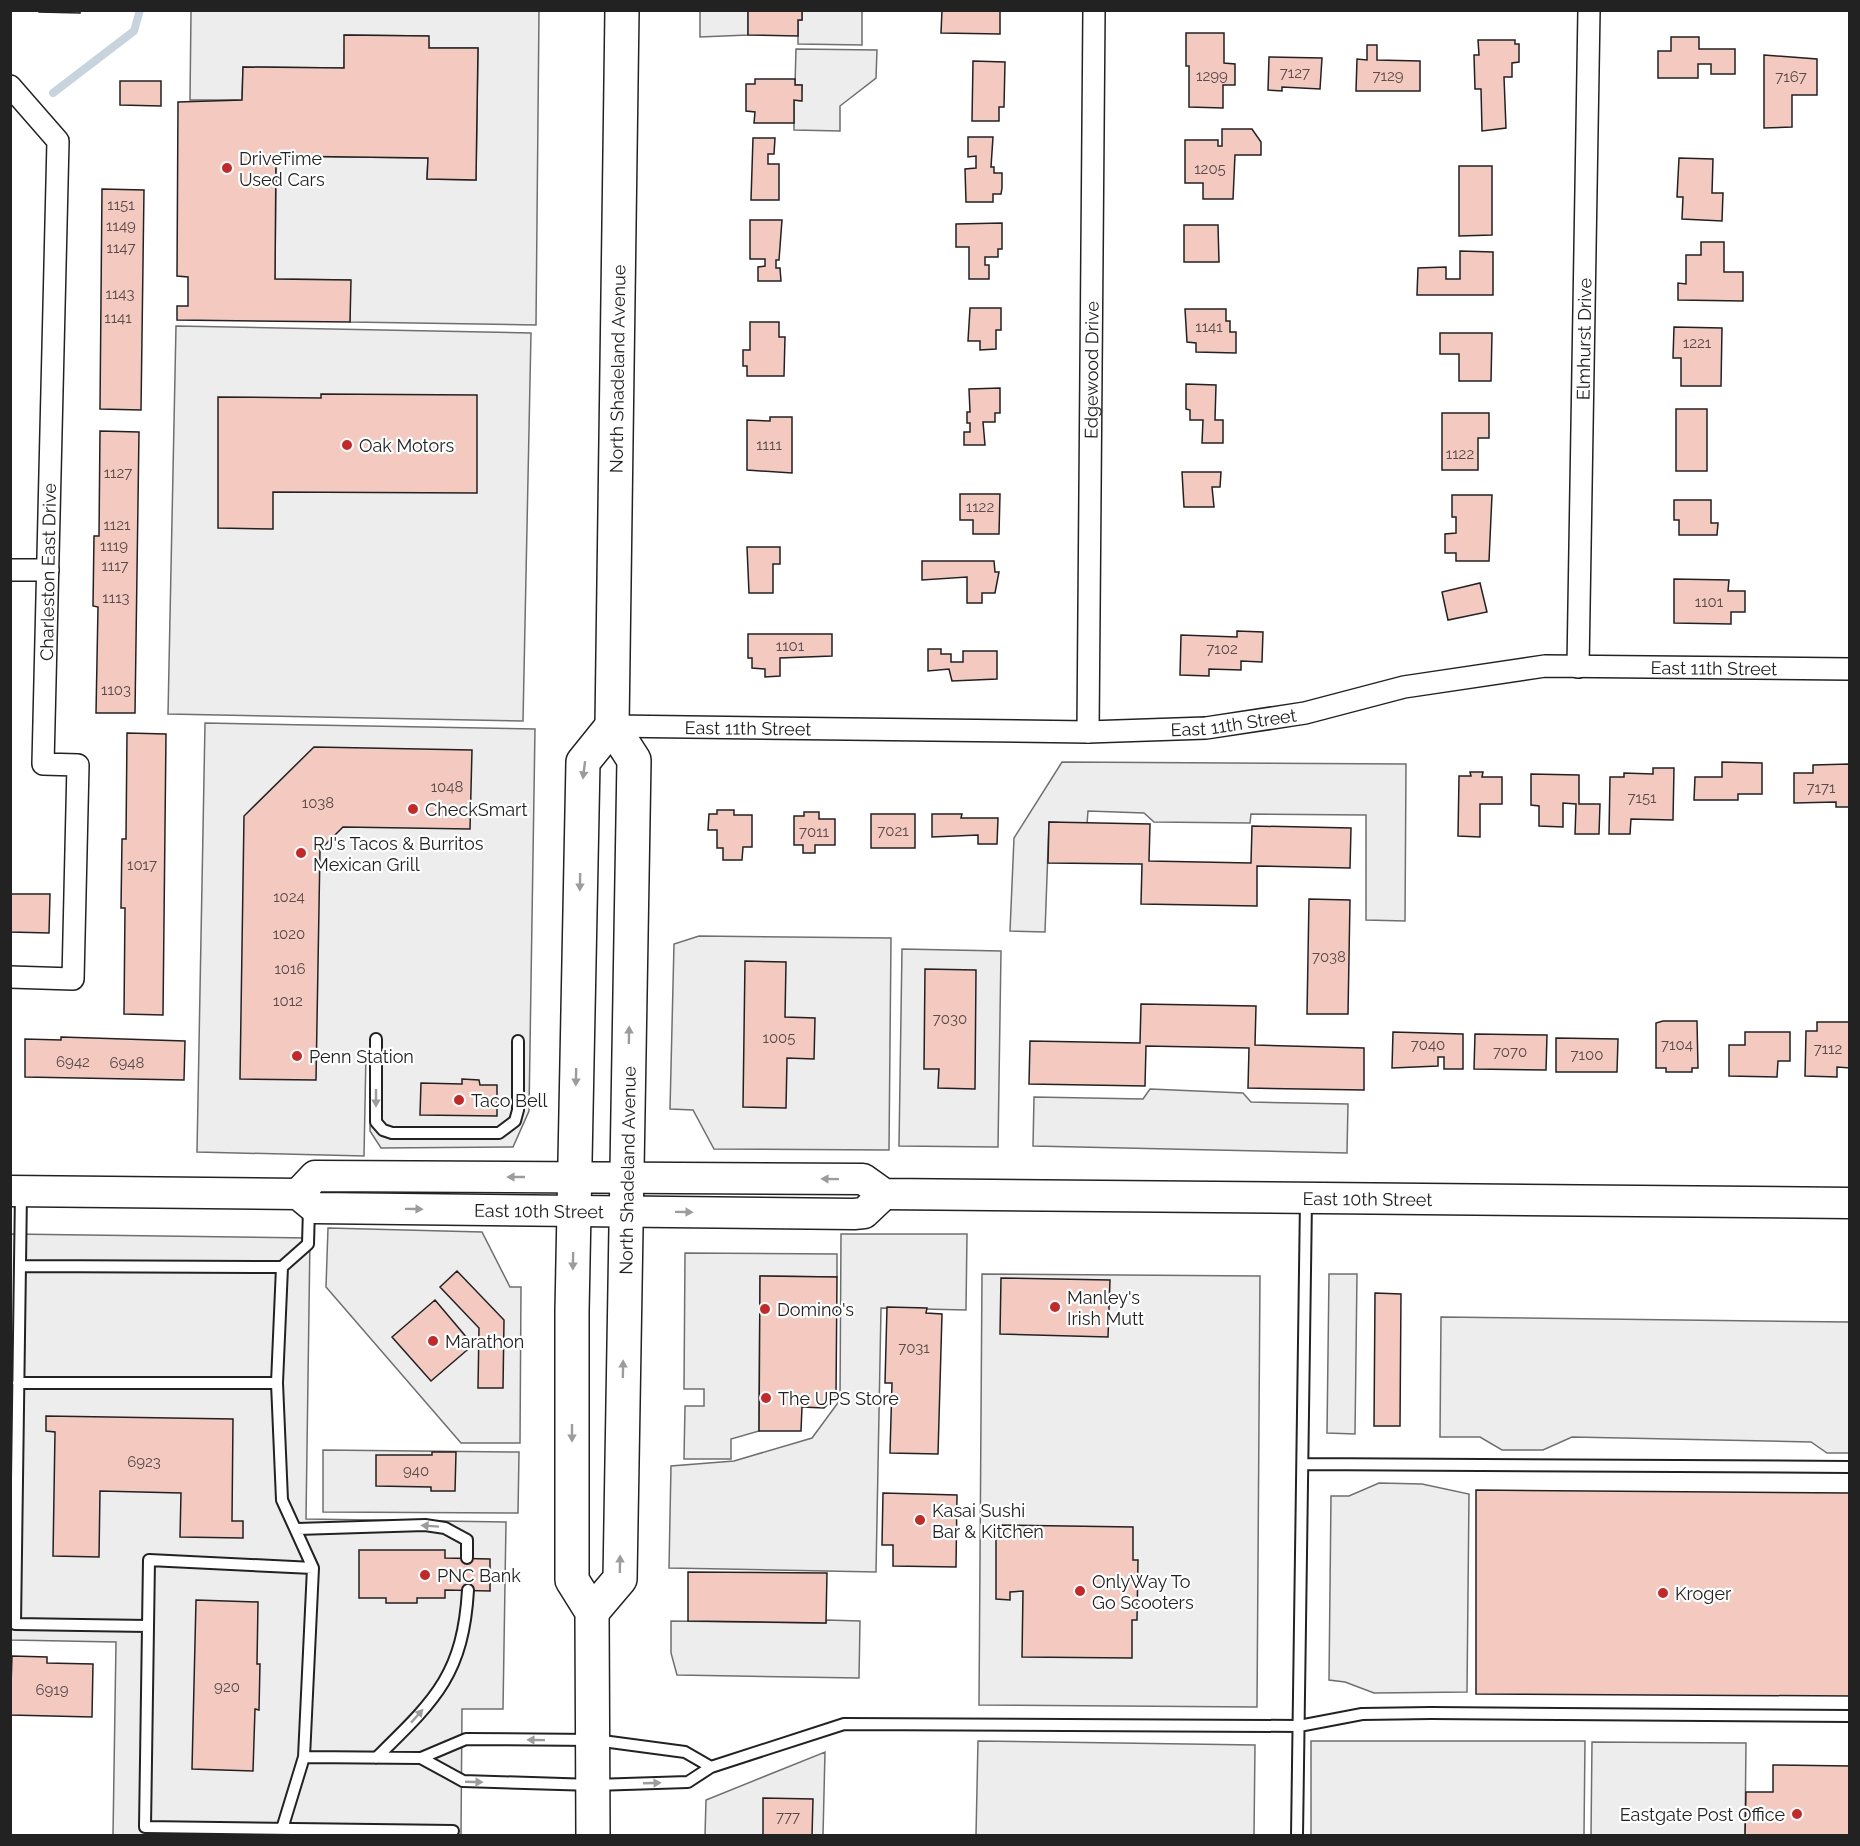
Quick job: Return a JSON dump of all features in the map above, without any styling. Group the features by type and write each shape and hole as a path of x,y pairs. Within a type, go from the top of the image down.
{"main road":[{"name":"North Shadeland Avenue","path":"592,1612 620,1579 634,760 612,726 622,10"},
{"path":"593,1836 595,1740 592,1612 572,1580 575,1177 583,762 612,726"},
{"name":"East 10th Street","path":"304,1198 315,1176 626,1177 863,1179 884,1194 1850,1203"},
{"name":"East 10th Street","path":"16,1191 304,1198 315,1209 864,1213 884,1194"}],"street":[{"name":"Edgewood Drive","path":"1088,732 1094,10"},
{"name":"Elmhurst Drive","path":"1578,667 1589,10"},
{"name":"Charleston East Drive","path":"10,86 58,141 43,765 78,765 73,979 10,977"},
{"path":"10,570 48,570"},
{"name":"East 11th Street","path":"612,726 1088,732 1206,728 1305,713 1404,687 1545,666 1850,669"}],"lane":[{"path":"376,1039 376,1122 383,1130 392,1133 499,1133 515,1121 518,1110 518,1041"},
{"path":"16,1191 21,1266 15,1624 148,1626"},
{"path":"1297,1836 1306,1197"},
{"path":"21,1266 282,1268 308,1244 304,1198"},
{"path":"282,1268 277,1383 282,1500 314,1568 304,1757 282,1829"},
{"path":"18,1383 277,1383"},
{"path":"1303,1464 1850,1467"},
{"path":"297,1530 425,1525 445,1528 466,1540 467,1558"},
{"path":"314,1568 149,1560 145,1827 453,1831"},
{"path":"376,1758 419,1716 449,1676 466,1627 468,1590"},
{"path":"421,1758 463,1781 594,1785 688,1782 711,1767 844,1724 1299,1726 1362,1714 1431,1713 1850,1716"},
{"path":"304,1757 421,1758 466,1738 595,1740 685,1752 711,1767"}],"shaded area":[{"path":"191,11 539,11 536,325 350,322 350,280 275,279 276,156 428,158 427,179 476,180 478,48 429,48 428,36 345,35 344,68 243,67 242,100 190,100"},
{"path":"700,11 748,11 748,35 700,37"},
{"path":"802,11 862,11 862,45 798,44 798,20 802,20"},
{"path":"796,49 877,50 876,78 840,106 840,131 794,130 794,100 801,101 802,85 795,85"},
{"path":"176,326 531,333 523,721 168,714"},
{"path":"205,723 535,729 529,1111 513,1147 381,1148 370,1131 372,1054 366,1054 364,1156 197,1152"},
{"path":"1062,762 1406,764 1405,921 1366,920 1366,815 1251,814 1250,823 1154,822 1144,813 1088,811 1087,824 1049,822 1045,932 1010,931 1014,838"},
{"path":"699,936 891,938 889,1150 714,1149 693,1110 670,1109 674,944"},
{"path":"902,949 1001,951 998,1147 899,1146"},
{"path":"1150,1089 1243,1093 1251,1102 1348,1104 1347,1153 1033,1146 1034,1097 1143,1099"},
{"path":"328,1228 482,1232 510,1287 521,1287 520,1443 461,1443 326,1287"},
{"path":"11,1234 310,1238 306,1519 506,1522 503,1709 462,1709 461,1835 113,1835 116,1642 11,1640"},
{"path":"841,1234 967,1234 966,1310 881,1308 876,1572 669,1568 671,1466 734,1461 812,1438 840,1400"},
{"path":"685,1253 837,1254 837,1277 760,1276 759,1431 731,1439 731,1459 684,1459 685,1406 704,1406 704,1389 684,1389"},
{"path":"982,1274 1260,1276 1257,1707 979,1705"},
{"path":"1329,1274 1357,1274 1355,1434 1327,1433"},
{"path":"1441,1317 1849,1322 1849,1453 1827,1453 1811,1442 1572,1437 1543,1450 1502,1450 1480,1437 1440,1437"},
{"path":"323,1450 519,1452 518,1513 323,1512"},
{"path":"1379,1483 1422,1484 1469,1494 1467,1692 1374,1693 1345,1682 1329,1680 1331,1496 1349,1496"},
{"path":"826,1620 860,1621 859,1678 677,1675 671,1653 671,1621 826,1623"},
{"path":"978,1741 1255,1745 1254,1835 976,1835"},
{"path":"1311,1741 1585,1741 1584,1835 1311,1835"},
{"path":"1592,1742 1746,1743 1745,1835 1591,1836"},
{"path":"825,1752 823,1835 705,1836 706,1800"}],"building":[{"path":"39,10 80,10 80,13 39,12"},
{"path":"748,10 802,10 802,20 798,20 798,36 748,35"},
{"path":"942,10 1000,10 1000,34 941,33"},
{"path":"1186,33 1224,33 1224,63 1235,64 1235,85 1223,85 1223,108 1189,107"},
{"name":"DriveTime Used Cars","path":"344,35 429,36 429,48 478,48 476,180 427,179 428,158 276,156 275,279 351,280 350,322 177,320 177,306 188,306 188,277 177,276 178,102 242,100 243,67 344,68"},
{"path":"1671,37 1699,37 1699,49 1735,49 1735,74 1711,74 1711,64 1698,64 1698,78 1658,78 1658,51 1671,51"},
{"path":"1478,40 1515,40 1515,44 1519,44 1519,62 1512,63 1512,77 1504,77 1506,128 1482,131 1481,89 1475,89 1474,55 1479,55"},
{"path":"1367,45 1377,45 1377,60 1420,61 1420,91 1356,91 1357,59 1367,60"},
{"path":"1764,55 1817,59 1817,95 1792,95 1792,127 1764,128"},
{"path":"1269,57 1322,58 1320,89 1282,87 1282,91 1268,90"},
{"path":"973,61 1005,62 1004,107 999,107 999,121 972,121"},
{"path":"755,79 795,79 795,85 802,85 802,101 794,100 794,123 754,123 755,112 746,111 746,84 755,84"},
{"path":"120,81 161,81 161,106 120,105"},
{"path":"1222,129 1252,129 1261,142 1261,155 1235,155 1233,199 1203,199 1203,183 1185,183 1185,140 1218,140 1218,146 1222,146"},
{"path":"968,137 993,137 991,167 994,167 994,173 1002,173 1002,188 1001,194 993,194 993,202 966,202 965,169 976,168 976,156 968,157"},
{"path":"753,138 775,138 774,154 768,154 768,164 779,164 779,200 751,200"},
{"path":"1679,158 1713,159 1712,193 1723,193 1722,221 1682,219 1683,197 1677,197"},
{"path":"1459,166 1492,166 1492,235 1459,236"},
{"path":"102,189 144,190 141,410 100,409"},
{"path":"750,220 782,220 779,260 776,260 776,268 780,268 781,281 758,281 758,267 765,266 765,259 750,259"},
{"path":"1002,223 1002,249 998,249 998,257 985,257 985,265 989,265 989,279 969,279 969,247 956,247 956,224"},
{"path":"1184,225 1218,225 1219,262 1184,262"},
{"path":"1701,242 1724,242 1724,272 1743,272 1743,301 1678,300 1678,283 1686,284 1686,255 1701,255"},
{"path":"1460,251 1493,252 1493,295 1417,295 1418,268 1446,267 1446,279 1460,279"},
{"path":"970,308 1001,308 1001,330 996,330 996,349 980,350 980,341 968,341"},
{"path":"1185,309 1226,309 1226,321 1230,321 1230,332 1236,332 1236,353 1196,352 1196,343 1187,342"},
{"path":"750,322 779,322 779,337 785,337 784,376 747,376 747,366 743,366 743,350 750,350"},
{"path":"1674,327 1722,328 1721,386 1681,386 1681,358 1673,358"},
{"path":"1440,333 1492,333 1491,381 1459,381 1459,354 1440,354"},
{"path":"1186,384 1216,385 1215,420 1223,420 1223,443 1202,443 1203,420 1190,420 1190,410 1186,409"},
{"path":"1000,388 1000,413 995,413 995,422 983,422 985,445 964,445 964,432 970,432 970,423 967,423 967,412 970,412 969,389"},
{"name":"Oak Motors","path":"321,394 477,395 477,493 273,492 273,529 218,528 218,397 321,398"},
{"path":"1676,409 1707,409 1707,471 1676,471"},
{"path":"1442,413 1489,413 1489,438 1478,438 1478,470 1442,470"},
{"path":"770,417 792,417 792,473 747,470 747,420 770,421"},
{"path":"100,431 139,432 135,713 96,713 98,607 93,606 94,536 99,536"},
{"path":"1182,472 1221,472 1220,487 1212,487 1214,507 1184,507"},
{"path":"960,494 1000,494 999,534 973,534 973,520 960,520"},
{"path":"1452,495 1492,495 1489,561 1456,561 1456,553 1445,553 1445,534 1456,533 1456,517 1452,517"},
{"path":"1674,500 1711,500 1711,523 1718,523 1717,535 1679,535 1679,520 1674,520"},
{"path":"747,547 780,547 780,564 773,564 773,593 749,593"},
{"path":"922,561 994,561 995,572 999,572 995,593 982,593 982,603 967,603 967,577 922,580"},
{"path":"1674,579 1729,580 1728,591 1745,591 1745,612 1731,612 1731,624 1674,623"},
{"path":"1480,583 1487,612 1448,620 1442,592"},
{"path":"1237,631 1263,632 1262,662 1241,661 1241,670 1209,669 1209,676 1180,675 1181,635 1237,637"},
{"path":"748,634 832,634 832,656 780,658 780,676 765,677 765,669 752,668 752,658 748,658"},
{"path":"928,649 941,649 941,654 951,654 951,662 963,662 963,651 997,651 997,679 952,681 949,669 928,671"},
{"path":"127,733 166,734 163,1015 124,1014 125,908 121,908 122,839 126,839"},
{"path":"314,747 472,750 470,829 343,827 320,850 316,1080 240,1079 244,816"},
{"path":"1722,762 1762,763 1762,794 1738,794 1738,800 1694,800 1695,777 1722,777"},
{"path":"1849,764 1849,807 1836,807 1836,802 1794,803 1794,773 1813,773 1813,765"},
{"path":"1653,768 1674,768 1673,820 1631,819 1630,834 1609,834 1610,777 1624,777 1624,773 1653,774"},
{"path":"1470,772 1483,772 1482,777 1502,777 1502,804 1480,804 1480,837 1458,836 1459,776 1471,776"},
{"path":"1531,774 1579,775 1579,804 1600,804 1599,834 1575,834 1576,804 1563,803 1563,827 1539,826 1539,806 1531,805"},
{"path":"717,810 734,810 734,815 752,815 752,847 743,847 742,860 723,860 723,848 717,848 717,830 708,830 709,814 717,814"},
{"path":"804,812 819,812 819,819 835,819 835,845 815,845 815,853 803,853 803,845 794,845 794,816 804,816"},
{"path":"871,814 915,814 915,848 871,848"},
{"path":"932,814 962,814 961,818 998,818 997,844 978,844 978,835 932,837"},
{"path":"1049,822 1150,824 1149,861 1251,863 1252,826 1351,828 1350,868 1257,866 1257,906 1141,904 1142,864 1048,863"},
{"path":"10,894 50,894 49,933 10,932"},
{"path":"1309,899 1350,900 1348,1014 1307,1014"},
{"path":"745,961 786,962 785,1017 815,1018 814,1059 787,1058 786,1108 743,1107"},
{"path":"925,969 976,970 975,1089 938,1088 939,1069 924,1069"},
{"path":"1141,1004 1256,1006 1255,1045 1364,1048 1364,1090 1248,1088 1249,1048 1146,1046 1145,1086 1029,1084 1030,1041 1140,1043"},
{"path":"1697,1021 1698,1068 1692,1068 1692,1072 1666,1072 1666,1068 1656,1068 1656,1023"},
{"path":"1817,1022 1850,1022 1850,1068 1837,1067 1837,1077 1805,1076 1806,1031 1817,1031"},
{"path":"1393,1032 1463,1034 1463,1069 1444,1069 1444,1057 1438,1057 1438,1066 1392,1068"},
{"path":"1745,1032 1790,1032 1790,1061 1778,1061 1777,1077 1729,1076 1729,1045 1745,1045"},
{"path":"1475,1034 1547,1035 1546,1070 1474,1069"},
{"path":"61,1037 185,1041 184,1080 25,1077 25,1039 61,1040"},
{"path":"1556,1038 1618,1039 1617,1072 1556,1072"},
{"name":"Taco Bell","path":"462,1079 479,1080 480,1085 497,1085 497,1116 420,1115 421,1083 462,1084"},
{"path":"457,1271 504,1320 503,1388 478,1388 479,1328 440,1287"},
{"path":"760,1276 837,1277 836,1396 824,1408 802,1407 801,1431 759,1431"},
{"name":"Manley's Irish Mutt","path":"1001,1278 1110,1280 1108,1337 1000,1334"},
{"path":"1375,1293 1401,1294 1400,1426 1374,1426"},
{"name":"Marathon","path":"435,1300 473,1345 431,1381 392,1337"},
{"path":"887,1307 927,1308 926,1313 942,1314 938,1454 890,1453 892,1383 885,1383"},
{"path":"46,1416 233,1419 232,1521 243,1521 243,1538 180,1537 181,1493 100,1491 99,1557 53,1556 55,1432 46,1431"},
{"path":"432,1452 456,1452 455,1491 431,1491 431,1487 376,1486 376,1455 432,1455"},
{"name":"Kroger","path":"1476,1490 1850,1493 1850,1696 1476,1694"},
{"name":"Kasai Sushi Bar & Kitchen","path":"883,1493 957,1495 956,1567 893,1566 893,1545 882,1545"},
{"name":"OnlyWay To Go Scooters","path":"996,1525 1133,1527 1133,1560 1138,1560 1137,1620 1132,1620 1132,1658 1022,1657 1023,1591 1010,1592 1010,1600 996,1599"},
{"name":"PNC Bank","path":"359,1550 445,1550 445,1558 490,1559 490,1591 445,1590 445,1598 417,1598 417,1603 386,1603 386,1598 359,1598"},
{"path":"688,1572 827,1573 826,1623 688,1621"},
{"path":"196,1600 258,1602 259,1710 255,1709 253,1771 192,1769"},
{"path":"12,1656 47,1657 47,1663 93,1664 92,1717 10,1715"},
{"name":"Eastgate Post Office","path":"1773,1765 1850,1766 1850,1836 1745,1836 1746,1792 1773,1792"},
{"path":"763,1798 813,1799 812,1836 763,1835"}],"waterway":[{"path":"53,93 134,31 140,10"}],"place":[{"name":"DriveTime Used Cars","path":"227,168"},
{"name":"Oak Motors","path":"347,445"},
{"name":"CheckSmart","path":"413,809"},
{"name":"RJ's Tacos & Burritos Mexican Grill","path":"301,853"},
{"name":"Penn Station","path":"297,1056"},
{"name":"Taco Bell","path":"459,1100"},
{"name":"Manley's Irish Mutt","path":"1055,1307"},
{"name":"Domino's","path":"765,1309"},
{"name":"Marathon","path":"433,1341"},
{"name":"The UPS Store","path":"766,1398"},
{"name":"Kasai Sushi Bar & Kitchen","path":"920,1520"},
{"name":"PNC Bank","path":"425,1575"},
{"name":"OnlyWay To Go Scooters","path":"1080,1591"},
{"name":"Kroger","path":"1663,1593"},
{"name":"Eastgate Post Office","path":"1797,1814"}]}
